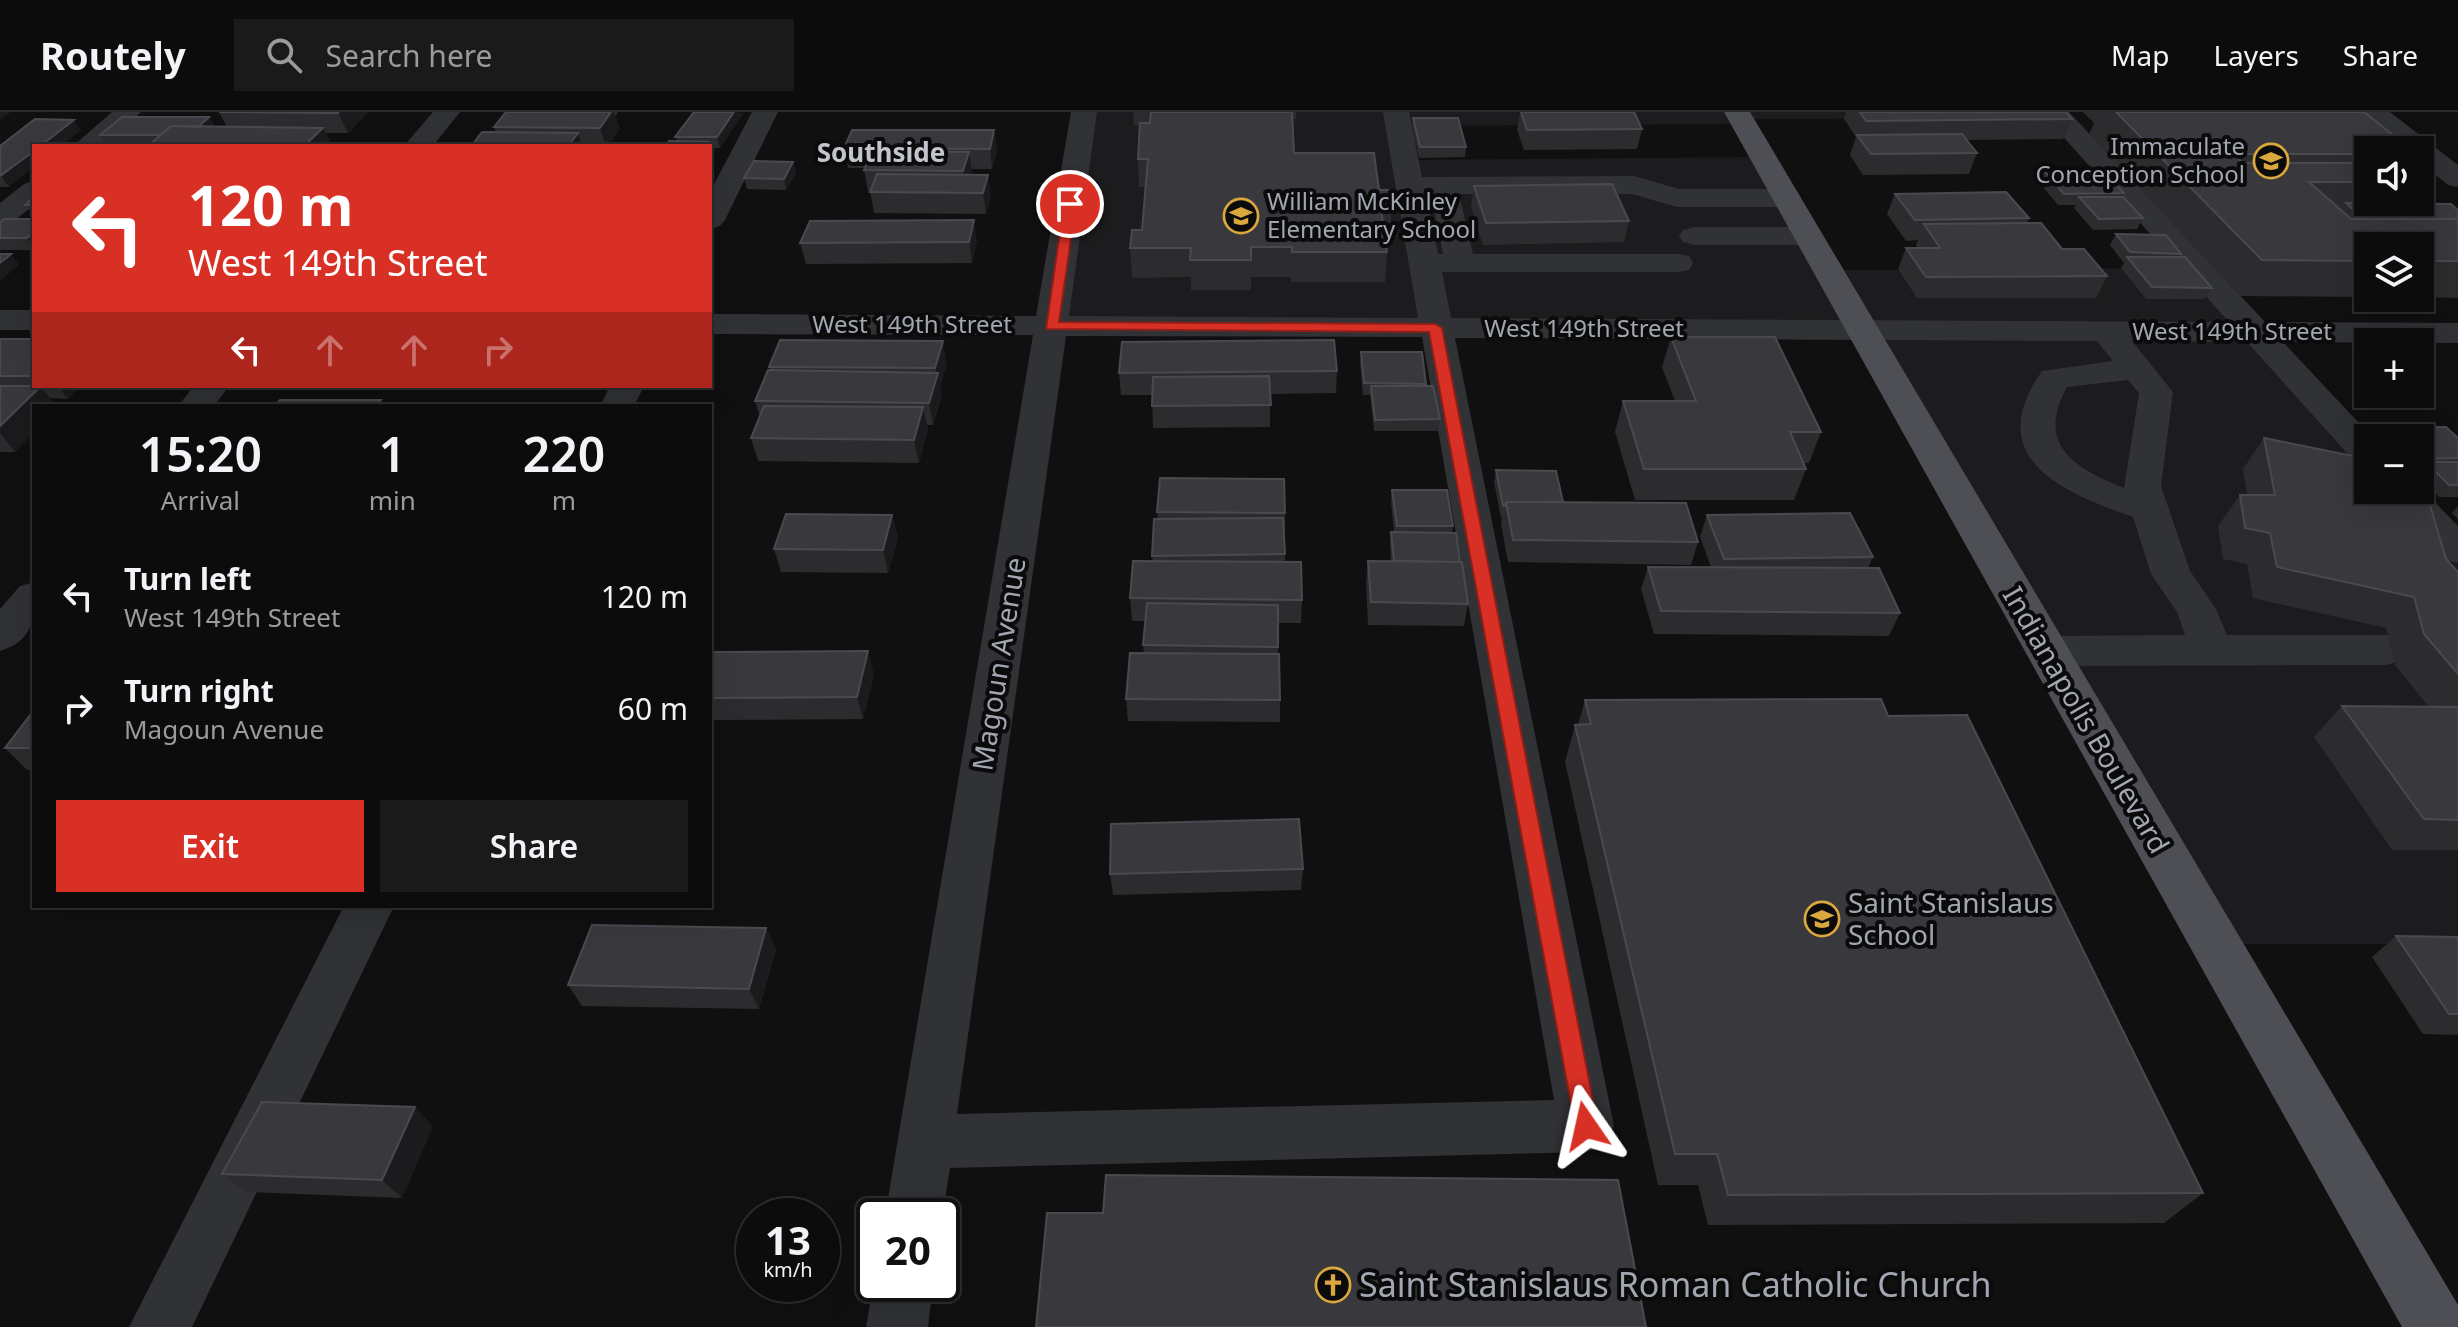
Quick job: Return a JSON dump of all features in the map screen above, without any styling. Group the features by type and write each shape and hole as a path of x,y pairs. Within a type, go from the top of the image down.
{"main road":[{"name":"Indianapolis Boulevard","path":"1737,112 2436,1327"}],"street":[{"path":"89,144 128,112"},
{"path":"420,144 447,112"},
{"path":"712,216 765,112"},
{"name":"Magoun Avenue","path":"917,1198 1084,112"},
{"path":"925,1142 1586,1126 1435,328 1442,263 1426,186 1396,112"},
{"path":"2054,112 2354,439"},
{"path":"2374,112 2458,179"},
{"path":"1426,186 1634,185 1677,198 1787,198"},
{"path":"0,218 32,192"},
{"path":"1442,263 1694,296 1694,236 1677,198"},
{"path":"1694,236 1808,236"},
{"name":"West 149th Street","path":"712,324 1435,328 1694,296 1862,330 2458,333"},
{"path":"0,320 32,320"},
{"path":"2106,331 2156,392 2142,486 2171,574 2196,609 2212,650"},
{"path":"2136,369 2054,378 2038,411 2038,432 2051,464 2073,480 2150,510"},
{"path":"197,404 210,388"},
{"path":"2415,504 2458,550"},
{"path":"0,636 32,598"},
{"path":"2047,651 2386,650"},
{"path":"160,1327 368,908"},
{"path":"897,1327 900,1302"}],"shaded area":[{"name":"William McKinley Elementary School","path":"1092,112 1387,112 1423,322 1061,320"},
{"path":"1399,112 1732,112 1739,124 1401,126"},
{"path":"1741,112 2047,112 2053,118 1745,119"},
{"path":"1759,157 1854,327 1438,325 1409,160"},
{"path":"2192,268 2246,329 1868,327 1833,270"},
{"path":"1867,332 2259,334 2354,435 2354,504 2390,504 2458,546 2458,944 2221,944"}],"building":[{"path":"219,112 339,112 338,113"},
{"path":"506,112 611,112 600,128 494,127"},
{"path":"694,112 734,112 717,137 675,137"},
{"path":"1151,112 1292,112 1294,153 1374,153 1379,190 1389,190 1392,209 1381,209 1387,252 1292,252 1292,247 1251,247 1251,260 1190,260 1191,248 1130,248 1132,230 1142,230 1148,159 1138,159 1140,123 1150,123"},
{"path":"1521,112 1634,112 1642,129 1527,130"},
{"path":"1860,112 2066,112 2072,119 1866,121"},
{"path":"2116,112 2364,112 2394,136 2354,136 2354,154 2233,154 2243,163 2354,163 2354,182 2309,182 2351,219 2458,219 2458,261 2434,261 2434,232 2354,232 2354,261 2262,260"},
{"path":"122,117 209,117 198,127 171,126 160,135 100,135"},
{"path":"1413,118 1458,118 1466,147 1420,147"},
{"path":"35,119 74,120 43,144 32,144 32,152 0,176 0,146"},
{"path":"171,126 323,128 306,144 150,144"},
{"path":"852,130 994,130 990,149 844,148"},
{"path":"482,132 578,133 570,144 473,144"},
{"path":"1962,134 1977,153 1871,154 1857,135"},
{"path":"669,141 709,142 708,144 667,144"},
{"path":"872,151 969,152 963,171 864,170"},
{"path":"754,161 793,162 784,179 744,178"},
{"path":"2044,171 2103,171 2124,193 2064,194"},
{"path":"877,174 988,175 983,193 870,192"},
{"path":"1612,184 1629,221 1486,223 1474,186"},
{"path":"2006,192 2029,218 1915,220 1895,194"},
{"path":"2079,197 2123,197 2143,218 2099,219"},
{"path":"2434,204 2451,204 2458,210 2458,219 2363,219 2360,216 2434,216"},
{"path":"4,219 32,219 32,234 27,238 0,238 0,223"},
{"path":"974,220 969,242 800,243 810,221"},
{"path":"2041,223 2062,249 2084,249 2107,276 1926,277 1906,248 1940,248 1924,224"},
{"path":"2116,234 2166,235 2181,254 2130,252"},
{"path":"0,254 11,254 0,263"},
{"path":"2127,257 2185,257 2212,288 2152,287"},
{"path":"1671,337 1775,337 1821,432 1790,432 1806,469 1644,469 1623,401 1696,401"},
{"path":"0,339 32,339 32,376 0,376"},
{"path":"780,340 943,341 935,368 769,367"},
{"path":"1334,340 1337,371 1119,373 1122,342"},
{"path":"1361,352 1422,352 1426,384 1364,383"},
{"path":"768,370 938,373 929,403 755,401"},
{"path":"1269,376 1271,405 1152,406 1153,377"},
{"path":"0,386 39,388 0,426"},
{"path":"1371,386 1433,386 1440,419 1375,420"},
{"path":"280,400 381,400 378,404 277,404"},
{"path":"764,406 923,407 914,440 751,438"},
{"path":"2434,427 2446,427 2458,438 2458,458 2434,459"},
{"path":"2264,438 2354,456 2354,504 2430,504 2446,559 2458,572 2458,674 2424,634 2414,597 2277,567 2270,533 2245,528 2240,495 2275,495"},
{"path":"2434,462 2458,462 2458,485 2449,485 2434,470"},
{"path":"1496,470 1556,471 1563,502 1506,502 1503,506"},
{"path":"1160,478 1284,479 1285,513 1157,512"},
{"path":"1392,490 1447,490 1453,526 1397,526"},
{"path":"1506,502 1686,503 1698,542 1513,540"},
{"path":"1850,513 1873,557 1724,559 1707,515"},
{"path":"786,514 892,515 883,550 774,549"},
{"path":"1283,518 1285,554 1152,556 1154,519"},
{"path":"1391,532 1456,533 1460,562 1394,561"},
{"path":"1133,561 1301,562 1302,600 1130,598"},
{"path":"1368,561 1462,562 1468,604 1371,602"},
{"path":"1648,567 1879,568 1900,613 1661,611"},
{"path":"1147,603 1278,605 1278,647 1143,645"},
{"path":"868,651 857,697 712,698 712,652"},
{"path":"1130,653 1279,654 1280,700 1126,699"},
{"path":"1881,699 1888,716 1967,715 2203,1193 1728,1195 1717,1154 1675,1154 1575,725 1591,724 1585,700"},
{"path":"2342,706 2458,707 2458,820 2424,819"},
{"path":"32,713 32,748 5,748"},
{"path":"1299,819 1303,869 1110,874 1111,824"},
{"path":"592,925 766,928 749,989 568,985"},
{"path":"2396,936 2458,937 2458,1014 2449,1014"},
{"path":"262,1102 415,1107 382,1180 222,1174"},
{"name":"Saint Stanislaus Roman Catholic Church","path":"1106,1175 1618,1180 1646,1327 1036,1327 1047,1213 1103,1213"}],"place":[{"name":"Immaculate Conception School","path":"2271,161"},
{"name":"William McKinley Elementary School","path":"1241,216"},
{"name":"Saint Stanislaus School","path":"1822,919"},
{"name":"Saint Stanislaus Roman Catholic Church","path":"1333,1285"}],"district":[{"name":"Southside","path":"881,153"}],"route":[{"path":"1070,204 1051,326 1435,328 1586,1126"}]}
